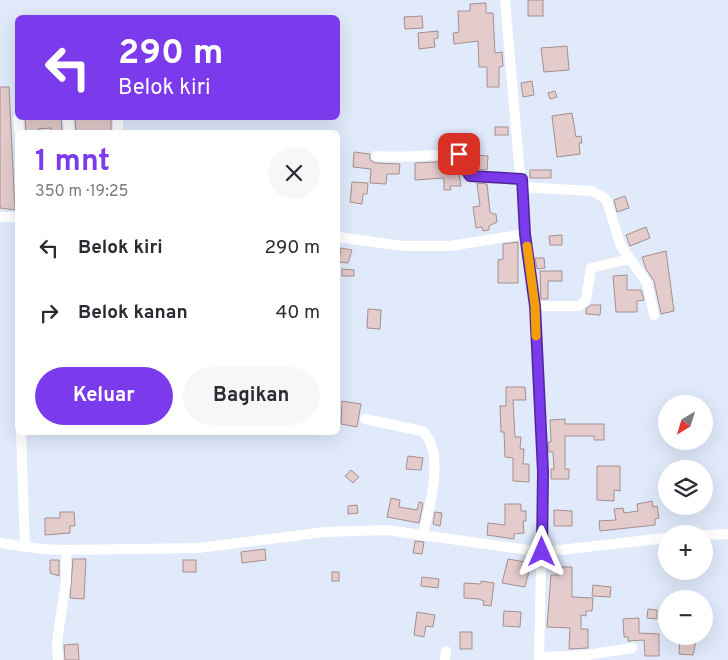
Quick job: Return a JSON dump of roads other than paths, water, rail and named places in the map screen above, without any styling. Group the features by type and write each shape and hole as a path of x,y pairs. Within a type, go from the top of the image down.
{"street":[{"path":"505,0 525,234 535,306 543,472 539,659 587,655 632,648"},
{"path":"376,156 408,158 420,155 459,154 464,157 466,170 470,176 592,191 603,195 609,205 622,246 647,283 654,315"},
{"path":"0,217 15,217"},
{"path":"340,237 403,246 450,246 525,234"},
{"path":"535,306 580,306 586,300 591,268 629,259"},
{"path":"365,420 422,431 428,438 434,458 434,473 423,534"},
{"path":"21,435 25,547"},
{"path":"0,543 66,550 198,548 326,532 387,530 542,552 658,539"},
{"path":"713,535 728,534"},
{"path":"58,660 57,642 66,580 66,550"}]}
